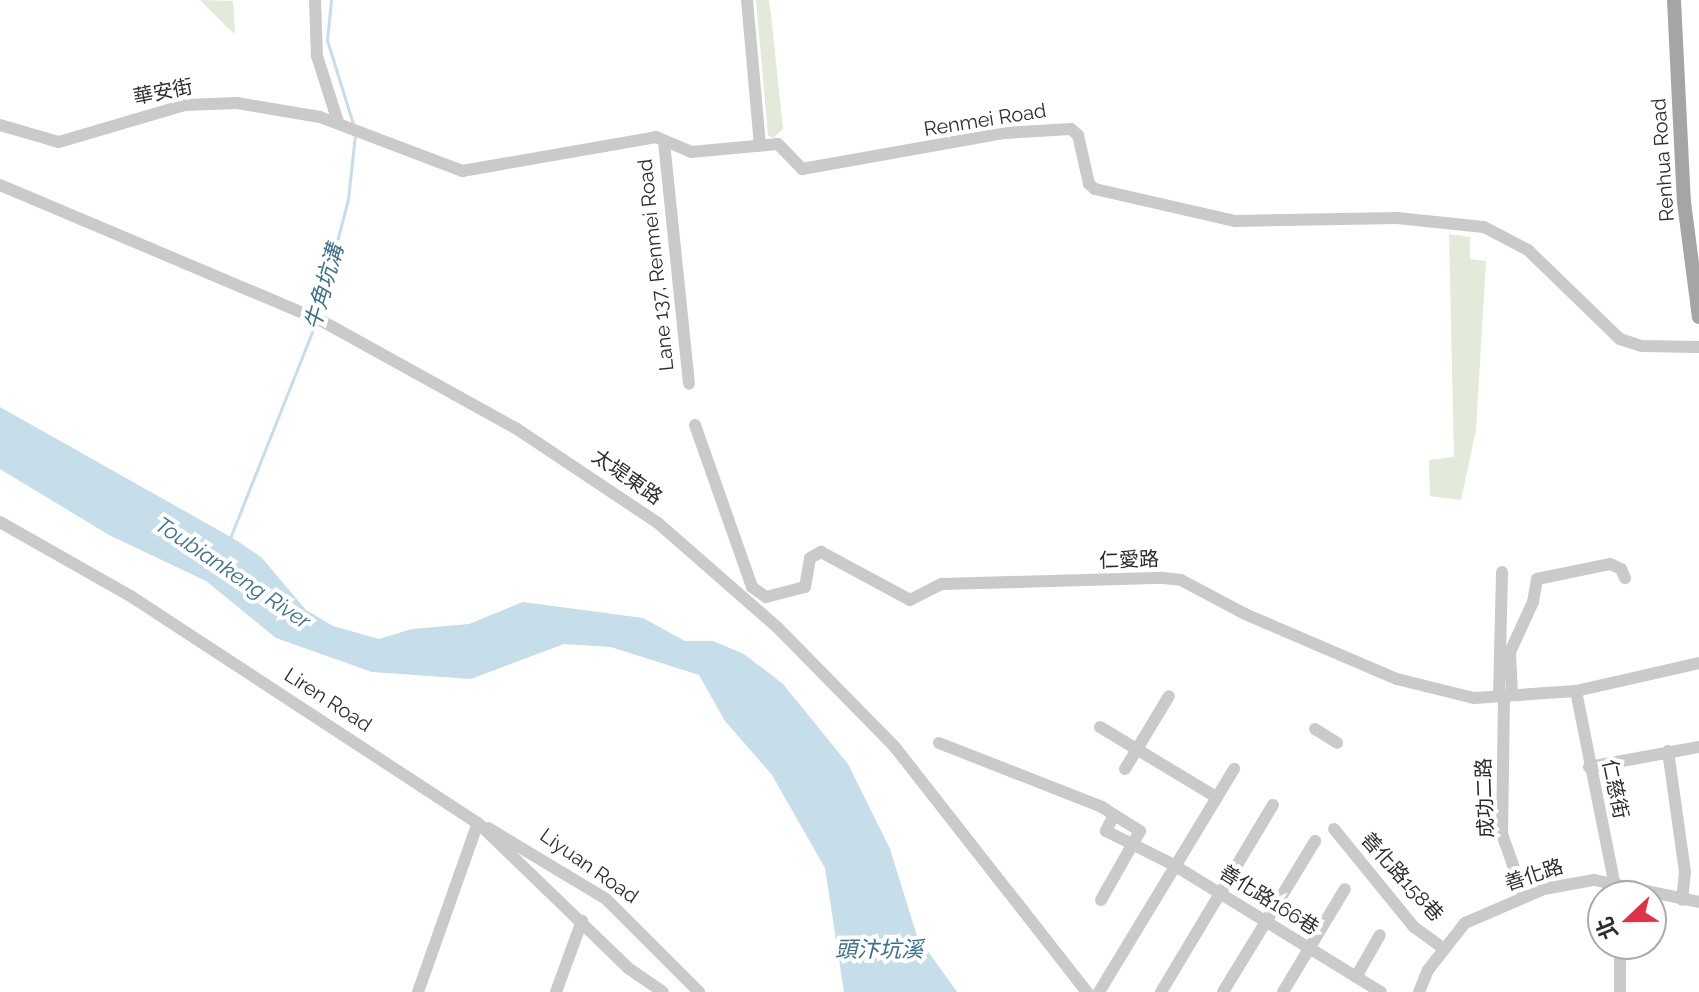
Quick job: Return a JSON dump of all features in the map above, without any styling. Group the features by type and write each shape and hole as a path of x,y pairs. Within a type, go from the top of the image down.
{"main road":[{"name":"Renhua Road","path":"1674,0 1699,317"}],"street":[{"path":"315,0 317,56 341,124"},
{"path":"747,0 760,145"},
{"name":"華安街","path":"0,125 59,142 141,116 221,103 341,124 359,130"},
{"name":"Renmei Road","path":"359,130 462,171 656,137 691,152 782,145 802,169 1005,133 1071,129 1078,135 1089,184 1095,189 1235,221 1397,218 1484,227 1509,237 1536,257 1620,339 1642,346 1699,347"},
{"name":"Lane 137, Renmei Road","path":"664,142 689,384"},
{"name":"太堤東路","path":"0,185 310,315 591,475 725,580 894,746 1087,992"},
{"name":"仁愛路","path":"695,425 752,587 766,597 805,587 810,558 821,552 910,600 942,584 1181,580 1245,614 1397,679 1440,693 1505,695 1576,691 1699,663"},
{"name":"Liren Road","path":"0,522 132,597 478,823"},
{"name":"成功二路","path":"1505,695 1510,652 1533,602 1537,579 1610,564 1621,569 1625,578"},
{"name":"成功二路","path":"1502,572 1505,695 1502,834 1524,896"},
{"name":"仁慈街","path":"1576,691 1614,880"},
{"path":"1125,769 1169,696"},
{"path":"1100,727 1216,797"},
{"path":"1315,729 1337,743"},
{"path":"939,743 1114,815 1140,831 1135,845 1101,900"},
{"path":"1589,767 1699,747"},
{"path":"1668,751 1685,872 1682,900"},
{"path":"1099,992 1172,864 1234,769"},
{"path":"1161,992 1273,805"},
{"name":"善化路166巷","path":"1114,815 1106,831 1172,864 1381,992"},
{"path":"418,992 478,823 628,968 663,992"},
{"name":"Liyuan Road","path":"478,823 523,844 606,899 699,992"},
{"name":"善化路158巷","path":"1334,829 1414,927 1444,949"},
{"path":"1223,992 1315,841"},
{"name":"善化路","path":"1419,992 1444,949 1465,923 1524,896 1576,882 1587,884"},
{"path":"1283,992 1345,889"},
{"name":"善化路","path":"1667,898 1699,902"},
{"path":"556,992 582,921"},
{"path":"1356,977 1380,935"},
{"path":"1620,960 1620,992"}],"green space":[{"path":"200,0 233,1 235,34 227,27"},
{"path":"756,0 769,0 771,15 783,129 773,138 768,135"},
{"path":"1449,234 1470,237 1470,259 1486,261 1476,430 1461,500 1430,496 1429,460 1454,457"}],"water":[{"name":"頭汴坑溪","path":"0,407 236,540 262,558 306,610 333,626 379,639 412,629 469,624 523,602 643,618 685,641 713,641 744,654 783,684 848,764 890,849 917,936 957,992 844,992 825,868 772,775 725,721 699,675 611,647 564,644 471,679 372,672 276,638 206,581 109,535 0,469"}],"waterway":[{"name":"牛角坑溝","path":"331,0 327,40 354,127"},
{"name":"牛角坑溝","path":"318,315 348,199 355,135"},
{"name":"牛角坑溝","path":"230,538 316,322"}],"water label":[{"name":"Toubiankeng River","path":"233,573"}]}
